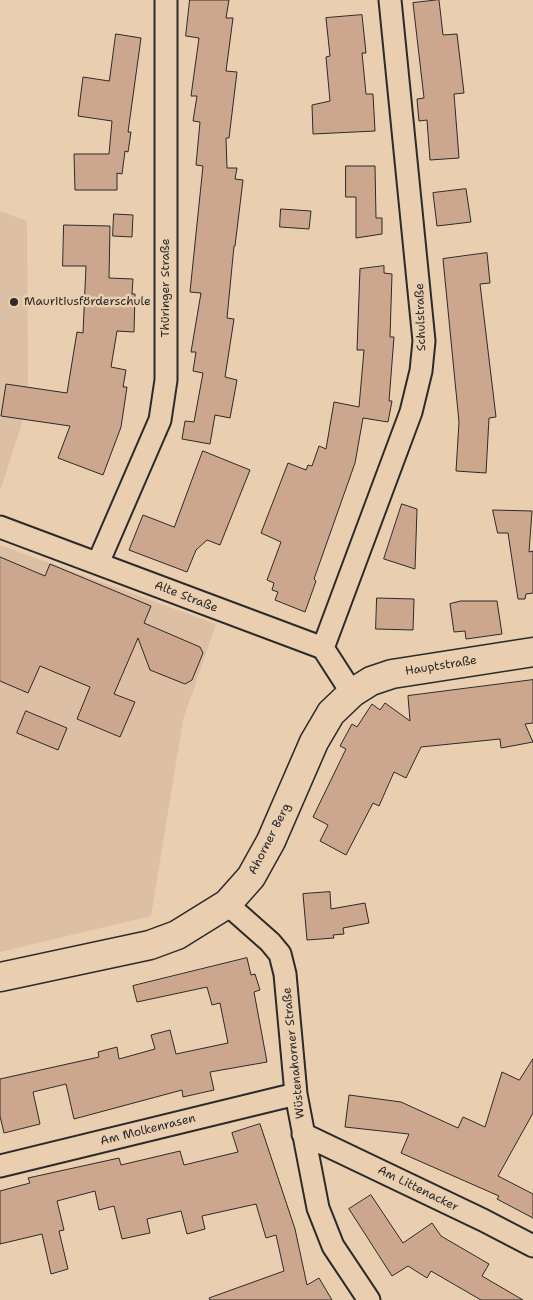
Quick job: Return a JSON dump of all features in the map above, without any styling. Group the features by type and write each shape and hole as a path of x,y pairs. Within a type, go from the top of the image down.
{"street":[{"name":"Thüringer Straße","path":"98,563 160,420 166,380 166,0"},
{"name":"Schulstraße","path":"323,648 411,412 421,371 424,341 390,0"},
{"name":"Alte Straße","path":"0,527 323,648"},
{"path":"323,648 352,693"},
{"name":"Hauptstraße","path":"352,693 372,681 392,674 533,652"},
{"name":"Ahorner Berg","path":"0,977 150,945 177,935 227,904 251,877 271,841 314,742 331,713 352,693"},
{"name":"Wüstenahorner Straße","path":"227,904 270,942 280,954 285,974 296,1094 318,1208 333,1246 369,1300"},
{"name":"Am Molkenrasen","path":"0,1166 296,1094"},
{"name":"Am Littenacker","path":"303,1134 533,1246"}],"shaded area":[{"name":"Mauritiusförderschule","path":"0,211 27,221 28,382 22,423 0,491"},
{"path":"0,545 216,624 183,720 151,916 0,952"}],"building":[{"path":"190,0 229,0 226,18 233,18 226,71 237,72 229,138 226,138 227,168 237,168 235,179 243,180 227,318 234,319 225,377 237,380 230,418 215,415 210,444 182,439 185,421 194,422 203,373 193,371 196,352 191,352 201,293 190,292 203,166 196,165 200,122 193,121 197,96 191,96 199,38 186,36"},
{"path":"439,0 443,35 457,34 464,93 454,94 459,158 430,160 427,120 419,121 417,99 424,98 413,3"},
{"path":"362,15 366,53 362,53 366,94 373,94 375,131 313,134 312,105 330,101 326,57 330,56 326,18"},
{"path":"116,34 141,38 128,132 131,132 128,152 125,151 122,174 117,173 117,190 75,190 74,154 109,154 112,121 78,116 83,77 109,81"},
{"path":"346,166 375,166 376,218 382,218 382,234 356,238 356,197 346,197"},
{"path":"466,189 471,222 437,226 433,193"},
{"path":"281,209 311,211 309,229 280,227"},
{"path":"114,214 133,215 132,237 113,236"},
{"path":"64,225 110,226 109,278 133,279 132,294 135,294 134,332 117,331 111,367 126,370 123,387 127,387 121,427 103,475 58,458 70,426 1,416 6,384 67,393 77,332 83,333 86,266 63,266"},
{"path":"487,253 490,283 480,284 496,417 489,418 486,473 456,471 459,422 443,259"},
{"path":"384,266 384,273 392,274 390,337 394,337 389,401 392,401 388,422 363,418 355,463 314,579 316,581 305,612 275,600 278,592 272,590 274,583 267,580 281,542 261,533 288,463 306,470 308,465 312,466 319,446 326,449 334,402 359,407 364,350 357,350 360,269"},
{"path":"203,451 250,470 220,545 207,540 196,550 187,572 129,550 143,515 174,527"},
{"path":"402,504 417,509 415,569 384,559"},
{"path":"493,510 532,511 529,552 533,551 533,593 526,594 525,599 518,599 508,533 498,533"},
{"path":"0,557 45,576 50,564 151,606 144,623 200,647 203,653 192,680 185,684 150,670 138,638 114,694 135,702 120,737 77,719 90,687 40,666 28,693 0,681"},
{"path":"377,598 414,599 413,630 376,629"},
{"path":"461,601 497,601 502,634 466,639 465,631 454,632 450,604"},
{"path":"533,680 533,723 525,724 533,742 501,748 500,739 421,747 406,778 394,772 379,806 373,803 346,855 320,841 328,825 313,817 346,749 340,746 352,724 357,727 372,704 380,710 385,703 410,721 408,696"},
{"path":"26,711 67,728 58,750 17,733"},
{"path":"330,892 331,909 365,903 369,923 343,928 344,934 333,935 334,938 307,940 303,894"},
{"path":"247,958 251,975 255,974 260,990 254,992 267,1062 210,1072 214,1090 183,1097 182,1090 74,1119 66,1084 33,1092 40,1124 4,1133 0,1116 0,1079 99,1057 98,1052 117,1047 119,1059 155,1049 151,1035 170,1030 176,1054 228,1043 220,1003 212,1005 207,987 137,1002 133,986"},
{"path":"533,1059 533,1113 498,1176 533,1194 533,1218 497,1199 499,1196 401,1153 409,1134 345,1127 349,1095 401,1102 458,1128 463,1117 485,1127 502,1072 519,1080"},
{"path":"260,1124 295,1229 307,1285 319,1278 332,1300 210,1300 209,1298 284,1271 276,1235 266,1238 256,1204 202,1216 205,1229 187,1234 181,1211 147,1219 150,1233 122,1239 114,1206 99,1210 95,1191 57,1201 64,1230 59,1231 68,1269 51,1274 42,1234 0,1244 0,1191 30,1183 28,1178 119,1158 121,1165 180,1151 184,1165 238,1152 232,1133"},
{"path":"371,1195 403,1243 432,1223 441,1236 489,1264 482,1276 523,1300 481,1300 431,1271 427,1278 408,1266 392,1276 349,1209"}],"place":[{"name":"Mauritiusförderschule","path":"14,302"}]}
